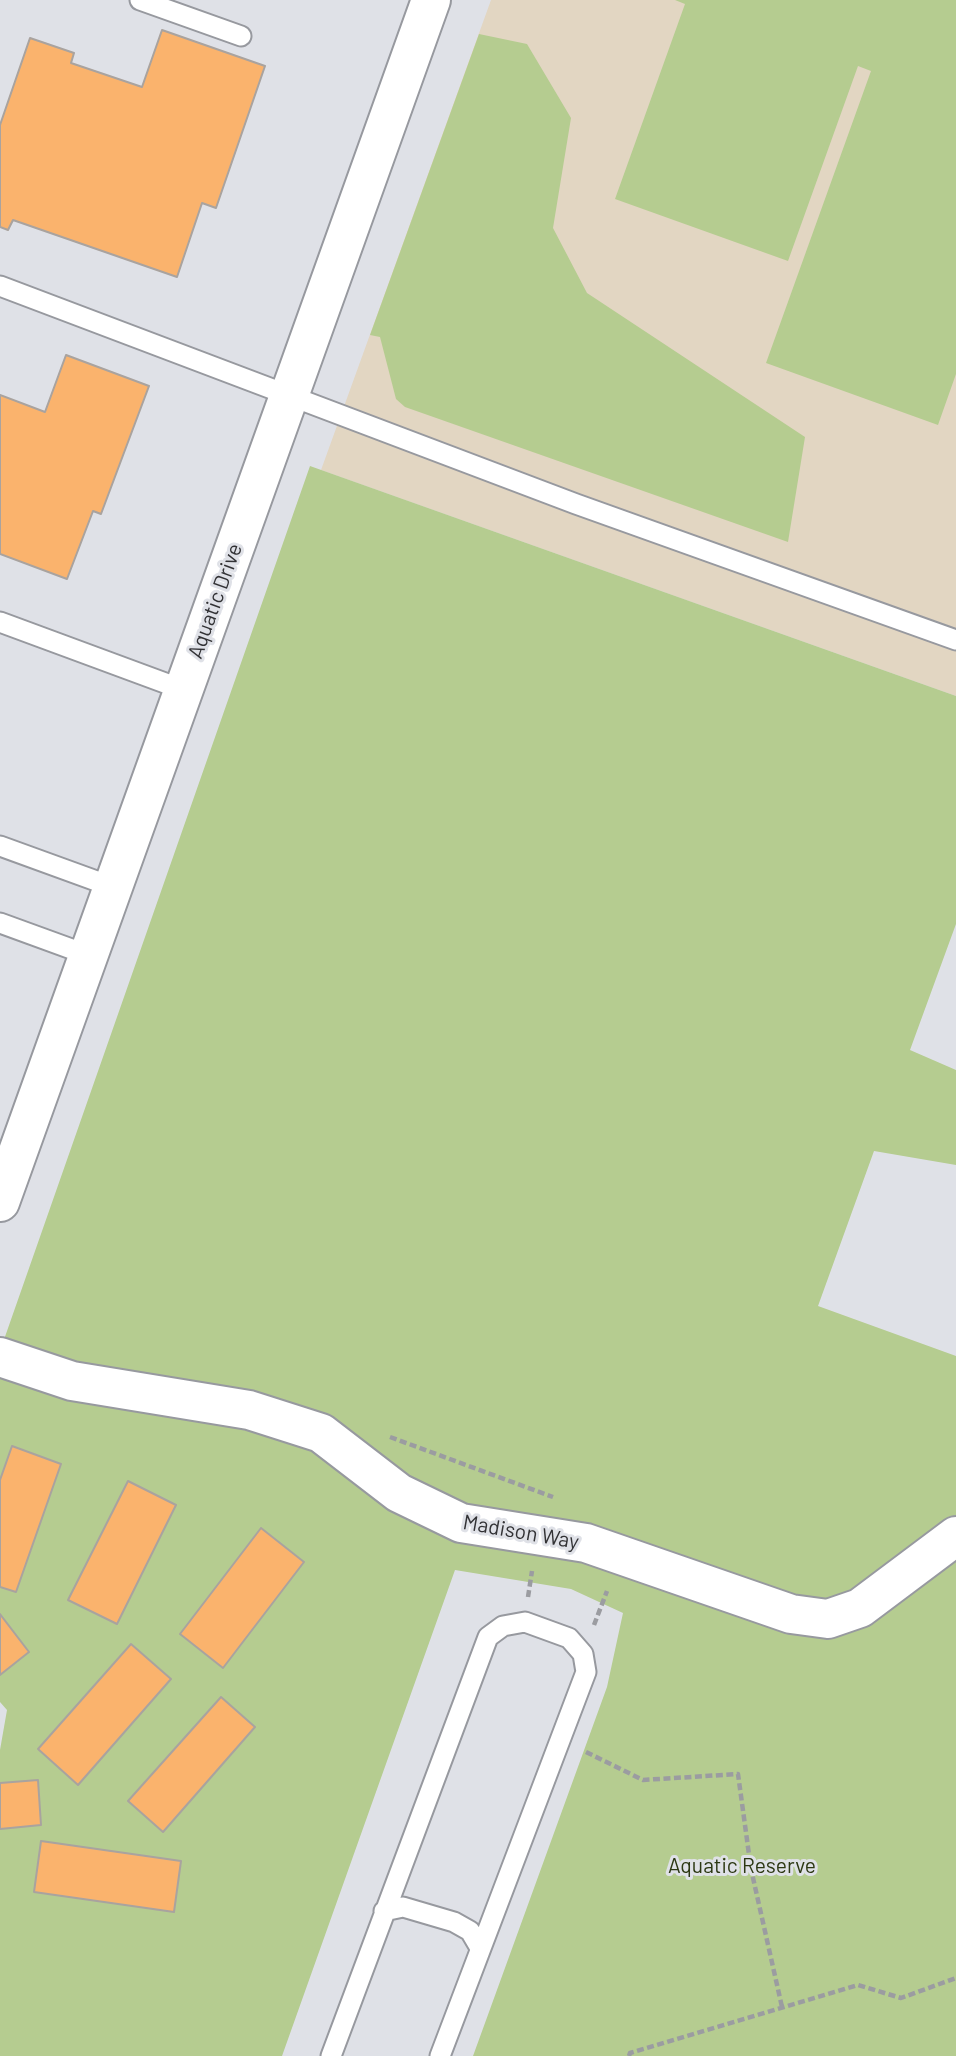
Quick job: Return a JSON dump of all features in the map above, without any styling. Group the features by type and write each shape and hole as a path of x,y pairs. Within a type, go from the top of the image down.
{"street":[{"name":"Aquatic Drive","path":"0,1202 431,0"},
{"name":"Madison Way","path":"0,1357 72,1381 249,1410 321,1433 399,1493 461,1523 586,1543 791,1614 828,1619 860,1608 956,1536"}],"lane":[{"path":"140,0 241,36"},
{"path":"0,286 576,504 956,640"},
{"path":"0,622 184,690"},
{"path":"0,846 113,887"},
{"path":"0,923 88,956"},
{"path":"331,2056 488,1637 503,1626 525,1622 569,1638 583,1654 586,1672 440,2056"},
{"path":"384,1911 403,1908 454,1922 470,1931 480,1948"}],"path":[{"path":"379,1431 556,1498"},
{"path":"525,1622 536,1536"},
{"path":"583,1654 622,1554"},
{"path":"560,1739 643,1780 738,1774 751,1869 782,2007"},
{"path":"629,2056 630,2053 858,1984 901,1998 956,1978"}],"shaded area":[{"path":"491,0 956,0 956,696 321,470"}],"green space":[{"path":"675,0 956,0 956,374 938,425 766,363 871,71 858,66 788,261 615,199 685,4"},
{"path":"479,34 527,44 571,118 553,228 587,293 805,437 788,542 405,407 396,399 380,337 370,335"},
{"name":"Aquatic Reserve","path":"310,466 956,696 956,924 910,1050 956,1070 956,1165 874,1151 818,1306 956,1356 956,2056 473,2056 607,1687 623,1613 571,1589 455,1570 282,2056 0,2056 0,1750 7,1710 0,1702 0,1351"}],"building":[{"path":"162,30 265,66 216,208 202,203 177,277 13,220 8,230 0,227 0,125 30,38 74,53 71,63 142,87"},
{"path":"66,355 149,386 101,514 93,511 67,579 0,554 0,395 45,412"},
{"path":"12,1446 61,1464 16,1592 0,1587 0,1480"},
{"path":"128,1481 176,1505 117,1624 68,1600"},
{"path":"261,1528 304,1562 223,1668 180,1634"},
{"path":"0,1614 29,1652 0,1675"},
{"path":"131,1644 171,1679 78,1785 38,1749"},
{"path":"221,1697 255,1727 163,1832 128,1801"},
{"path":"38,1780 41,1825 0,1829 0,1783"},
{"path":"41,1841 181,1861 174,1912 34,1892"}]}
